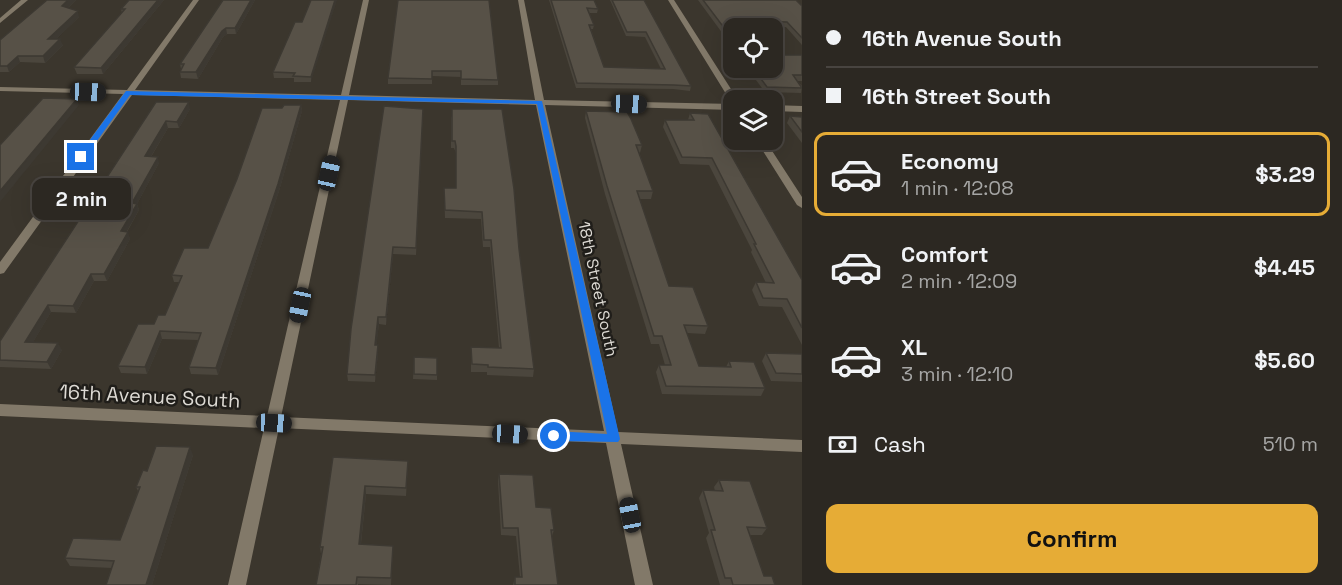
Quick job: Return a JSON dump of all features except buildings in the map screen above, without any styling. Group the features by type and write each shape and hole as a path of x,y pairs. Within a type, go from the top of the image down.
{"street":[{"path":"0,21 25,0"},
{"path":"0,270 196,0"},
{"path":"237,585 366,0"},
{"name":"18th Street South","path":"521,0 540,102 644,585"},
{"path":"671,0 728,90"},
{"path":"0,89 723,107"},
{"path":"783,108 802,109"},
{"path":"766,150 802,205"},
{"name":"16th Avenue South","path":"0,410 802,446"}],"route":[{"path":"81,157 128,93 540,102 614,439 554,436"}]}
